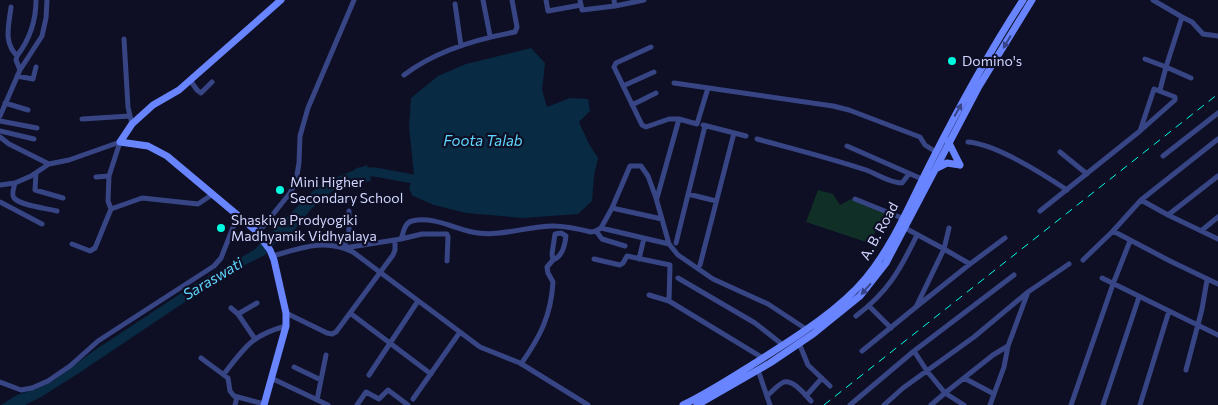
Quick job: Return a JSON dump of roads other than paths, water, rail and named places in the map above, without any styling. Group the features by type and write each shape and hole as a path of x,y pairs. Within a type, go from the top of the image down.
{"main road":[{"path":"264,404 286,326 286,312 272,253 259,235 238,215 167,156 148,146 120,142 132,124 153,105 179,90 281,0"},
{"name":"A. B. Road","path":"698,405 758,370 813,334 860,296 886,264 905,228 972,85 1023,0"},
{"name":"A. B. Road","path":"946,140 1032,0"},
{"path":"933,166 947,164 960,166 946,140"},
{"name":"A. B. Road","path":"683,405 698,398 783,345 855,291 890,242 922,179 933,166"}],"street":[{"path":"16,58 30,36 36,14 36,0"},
{"path":"0,116 18,71 42,36 47,0"},
{"path":"259,235 290,194 296,181 300,136 308,108 354,0"},
{"path":"483,0 490,36"},
{"path":"404,75 418,65 461,46 490,36 514,32 517,27 512,0"},
{"path":"546,0 548,11 580,3 582,10 614,3 644,0"},
{"path":"1153,0 1189,20 1203,34 1218,36"},
{"path":"455,4 461,46"},
{"path":"11,7 8,40 10,49 16,58 18,71"},
{"path":"1160,90 1182,17"},
{"path":"124,39 128,107 132,124"},
{"path":"651,47 614,65 642,125 646,127 669,119 679,119 746,136"},
{"path":"1145,60 1191,78"},
{"path":"18,71 32,79 36,68"},
{"path":"623,86 654,72"},
{"path":"190,80 197,90 202,93 212,82"},
{"path":"674,83 833,106 849,110 920,137 924,145 939,154"},
{"path":"697,124 708,88"},
{"path":"1040,211 1140,131 1175,100 1175,96 1154,89 1140,131"},
{"path":"632,104 656,93"},
{"path":"5,104 28,110"},
{"path":"1163,156 1218,113"},
{"path":"82,119 130,116"},
{"path":"656,198 679,119"},
{"path":"0,121 37,128"},
{"path":"676,243 705,126"},
{"path":"0,131 34,139"},
{"path":"700,265 734,133"},
{"path":"0,137 9,144 49,164"},
{"path":"757,139 819,155 896,182 902,183 909,174"},
{"path":"1083,260 1141,200 1218,139"},
{"path":"0,185 15,183 36,173 49,164 69,160 120,142"},
{"path":"112,209 108,201 109,176 120,142"},
{"path":"968,142 986,146 1034,169 1066,190"},
{"path":"847,146 922,179"},
{"path":"1060,152 1087,174"},
{"path":"599,230 612,208 630,166 641,166 645,170 656,198 669,244 678,255 713,279 768,304 806,329"},
{"path":"36,173 35,190 63,198"},
{"path":"96,177 109,176"},
{"path":"1168,215 1218,176"},
{"path":"15,183 14,199 25,204 57,211"},
{"path":"72,244 90,251 95,248 112,209 142,198 198,204 213,194"},
{"path":"688,194 716,201"},
{"path":"855,199 902,218"},
{"path":"1141,200 1218,240"},
{"path":"0,202 42,224"},
{"path":"612,208 662,219"},
{"path":"344,248 349,231 350,211"},
{"path":"1,384 21,390 32,388 48,381 70,366 98,341 214,266 221,258 238,215"},
{"path":"1201,231 1218,217"},
{"path":"401,239 406,224 419,220 442,223 480,233 554,226 599,230 669,244"},
{"path":"905,228 970,264"},
{"path":"916,307 944,249 949,228"},
{"path":"599,230 604,240 625,246"},
{"path":"1113,231 1218,284"},
{"path":"522,364 544,326 553,282 547,267 560,256 566,236 561,233 554,236 553,260"},
{"path":"272,253 320,244 344,248 422,234 446,234 448,237 447,261"},
{"path":"856,316 883,294 903,264 918,235"},
{"path":"639,259 644,238"},
{"path":"862,351 1005,238"},
{"path":"286,312 332,334 336,332 394,253 395,240"},
{"path":"1071,405 1112,284 1130,240"},
{"path":"344,248 480,347 522,364 585,404"},
{"path":"594,259 620,265 624,264 627,256 670,265 669,301"},
{"path":"884,405 974,337 1028,292 1069,264"},
{"path":"850,405 914,351 1014,275"},
{"path":"678,278 755,323 783,345"},
{"path":"1102,278 1218,334"},
{"path":"1186,370 1207,280"},
{"path":"990,405 1004,367 1008,346 1028,292"},
{"path":"649,295 669,301 763,358"},
{"path":"1103,405 1139,297"},
{"path":"369,375 418,301"},
{"path":"238,314 257,302"},
{"path":"869,306 890,328"},
{"path":"231,308 238,314 255,339"},
{"path":"1140,405 1169,311"},
{"path":"350,313 431,374"},
{"path":"224,374 247,345 268,331 286,326"},
{"path":"413,399 460,332"},
{"path":"799,343 808,365 830,386"},
{"path":"930,405 993,354 1008,346"},
{"path":"914,351 945,393 964,405"},
{"path":"317,400 326,355"},
{"path":"201,358 224,374 230,381 231,394 237,398 264,404"},
{"path":"294,367 321,380"},
{"path":"758,370 770,405"},
{"path":"271,378 328,405"},
{"path":"806,396 822,378"},
{"path":"964,378 994,394"},
{"path":"767,396 782,383 786,382 797,387 811,401"},
{"path":"357,405 366,392 379,399 388,390 408,405"},
{"path":"235,405 237,398"}],"water":[{"name":"Foota Talab","path":"531,48 545,63 542,90 547,107 570,98 588,99 590,111 579,122 598,158 592,201 578,214 523,218 466,213 434,205 413,196 409,189 414,174 409,127 411,98 438,76 466,64"},
{"path":"367,165 371,181 342,183 311,209 292,233 276,242 265,255 225,275 41,397 25,405 1,405 17,395 53,381 92,352 195,284 254,250 320,184"}],"waterway":[{"name":"Saraswati","path":"359,172 375,172 413,179"}],"railway":[{"path":"824,405 1218,94"}],"place":[{"name":"Domino's","path":"952,61"},
{"name":"Mini Higher Secondary School","path":"280,190"},
{"name":"Shaskiya Prodyogiki Madhyamik Vidhyalaya","path":"221,228"}]}
